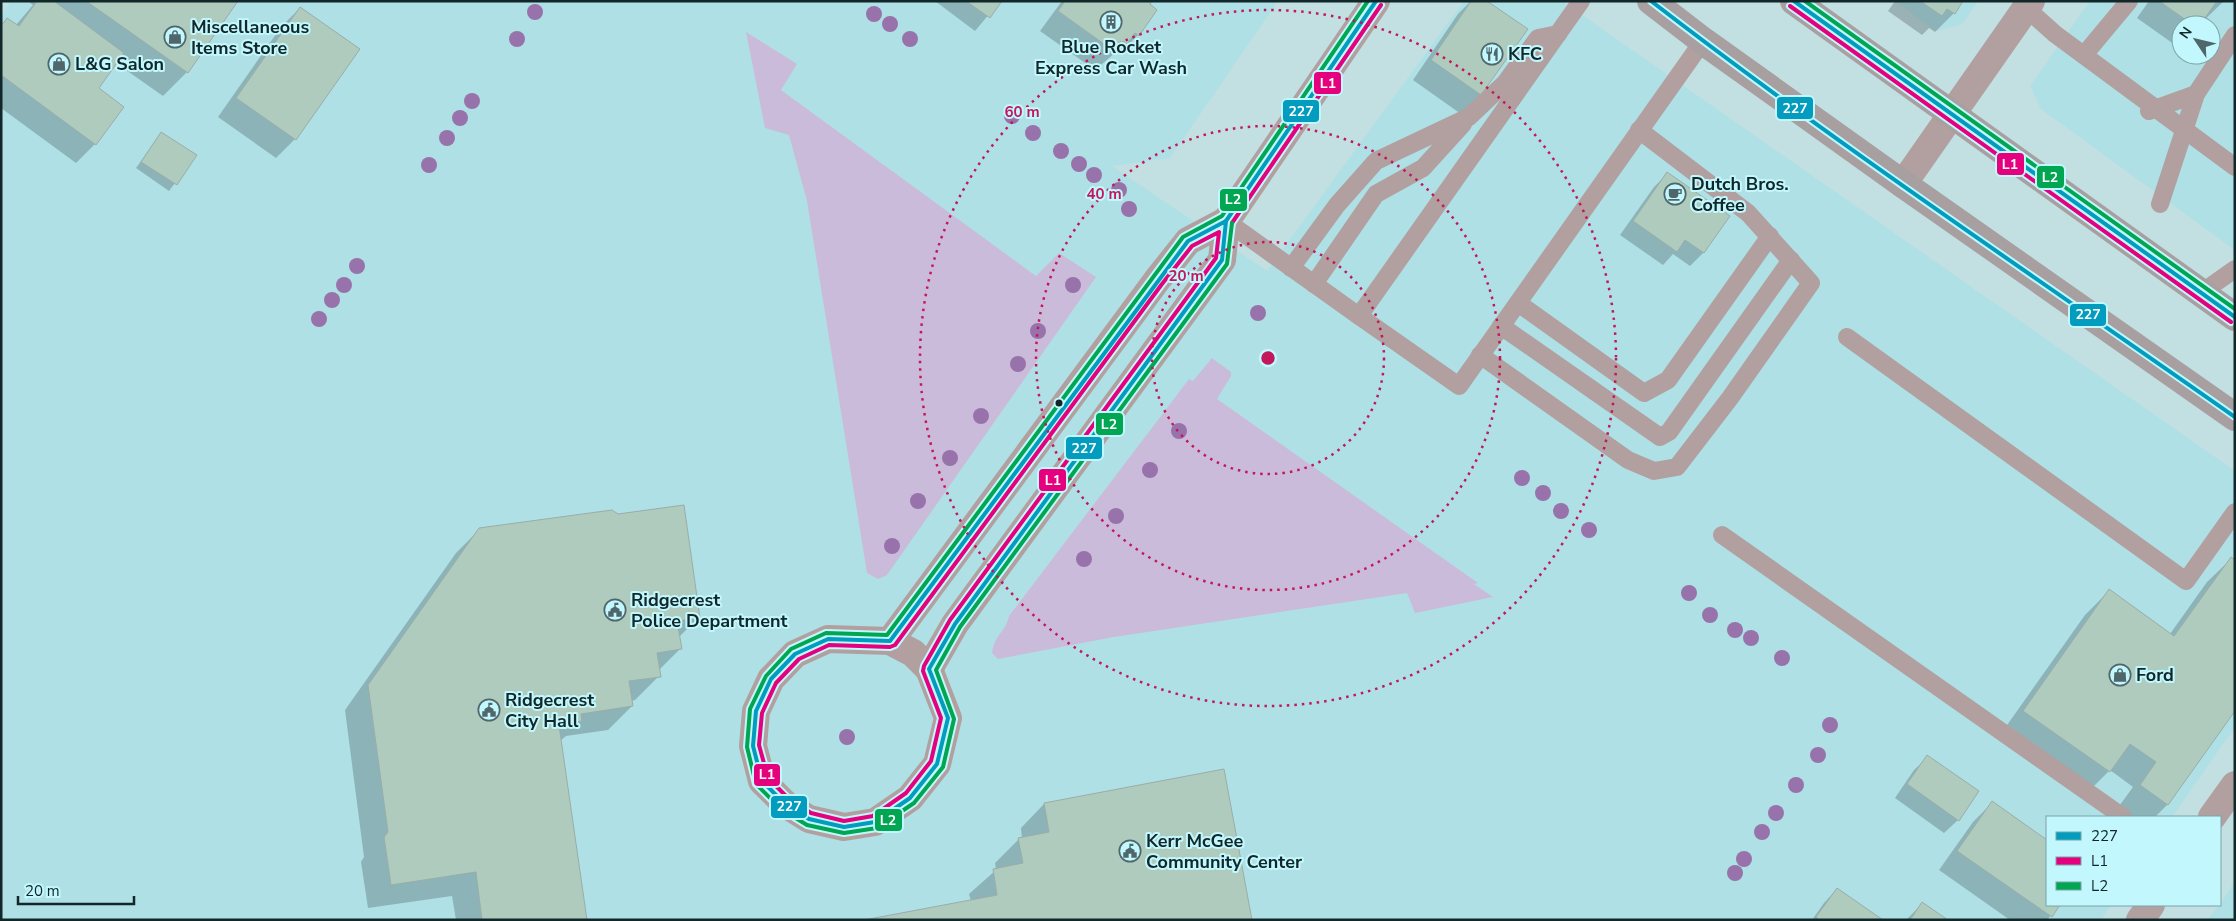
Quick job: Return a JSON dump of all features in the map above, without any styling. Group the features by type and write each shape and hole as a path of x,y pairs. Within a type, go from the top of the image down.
{"main road":[{"path":"1651,1 1703,41 1903,184 2235,417"},
{"path":"1794,1 2235,317"}],"street":[{"path":"929,669 955,624 1222,260 1226,222 1376,1"},
{"path":"1903,184 2026,8"},
{"path":"890,641 1162,273 1188,241 1226,222"},
{"path":"828,639 890,641 913,653 929,669 948,718 937,764 910,798 875,822 844,827 809,819 785,804 762,780 753,746 756,712 771,679 796,654 828,639"},
{"path":"2213,816 2235,785"},
{"path":"2140,920 2150,906"}],"lane":[{"path":"1359,316 1581,1"},
{"path":"2084,55 2129,1"},
{"path":"2026,8 2055,34 2235,167"},
{"path":"2026,8 2148,112 2196,94"},
{"path":"1314,284 1376,194 1423,168 1469,117 1505,83 1538,38 1558,34"},
{"path":"2160,204 2196,94 2235,36"},
{"path":"1226,222 1460,386 1703,41"},
{"path":"1291,268 1337,205 1376,161 1469,117"},
{"path":"1480,356 1628,460 1654,471 1678,467 1730,398 1811,283 1748,213 1639,130"},
{"path":"1518,303 1644,393 1668,380 1770,236"},
{"path":"1501,326 1660,437 1669,432 1791,260"},
{"path":"2201,293 2235,269"},
{"path":"1847,336 2186,581 2235,512"},
{"path":"1722,534 2122,816"}],"shaded area":[{"path":"11,1 1278,1 1170,158 1112,166 1267,271 1464,1 1562,1 2235,471 2235,727 2173,816 2046,816 2046,906 2110,906 2101,920 1,920 1,15"},
{"path":"1895,1 1978,1 1962,24 1936,31"},
{"path":"2090,1 2235,1 2235,250 2041,109 2030,86"},
{"path":"746,32 797,64 781,90 1036,276 1059,253 1096,277 887,575 878,579 867,573 807,201 789,135 765,128"},
{"path":"1212,358 1231,372 1231,376 1217,399 1478,583 1474,584 1493,597 1415,613 1407,593 1114,637 998,659 992,653 993,647 1009,616 1189,379 1193,381"},
{"path":"2235,881 2235,920 2207,920 2221,906"}],"building":[{"name":"L&G Salon","path":"37,1 54,1 124,53 99,88 124,107 96,145 1,75 1,26 7,18 19,26"},
{"name":"Miscellaneous Items Store","path":"86,1 238,1 188,73"},
{"path":"966,1 1002,1 990,18"},
{"name":"Blue Rocket Express Car Wash","path":"1065,1 1152,1 1150,4 1157,10 1139,36 1135,33 1127,44 1123,41 1115,52 1058,11"},
{"path":"1471,1 1487,1 1528,29 1481,95 1431,60"},
{"path":"1920,1 1963,1 1955,14 1947,9 1942,16"},
{"path":"2159,1 2217,1 2207,15 2179,15"},
{"path":"300,7 360,49 296,140 236,98"},
{"path":"161,132 197,155 177,185 141,162"},
{"name":"Dutch Bros. Coffee","path":"1667,172 1730,216 1704,253 1685,240 1677,252 1633,221"},
{"name":"Ridgecrest City Hall","path":"684,505 700,618 677,621 682,649 657,653 661,677 629,681 633,706 581,714 582,721 559,725 587,920 482,920 476,872 391,885 384,837 388,832 368,685 479,528 612,510 618,514"},
{"path":"2231,557 2235,560 2235,711 2168,805 2140,785 2156,762 2130,744 2110,772 2023,711 2109,589 2174,636"},
{"path":"1927,755 1979,791 1959,821 1907,784"},
{"name":"Kerr McGee Community Center","path":"1224,769 1252,920 864,920 997,895 993,869 1023,863 1018,838 1049,832 1044,803"},
{"path":"1992,801 2046,839 2046,906 2059,906 2052,917 1957,851"},
{"path":"1837,888 1883,920 1819,920 1816,917"},
{"path":"1922,902 1948,920 1910,920"}],"transit line":[{"name":"L2","path":"1232,223 1227,264 960,627 936,670 954,719 943,767 914,803 877,828 844,833 807,825 781,809 756,784 747,747 750,709 766,676 791,649 826,633 887,635 1183,237 1222,216 1368,1"},
{"name":"227","path":"1226,221 1376,1"},
{"name":"227","path":"1651,1 1867,161 2235,417"},
{"name":"227","path":"1794,1 2235,317"},
{"name":"L2","path":"1805,1 2235,309"},
{"name":"L1","path":"1232,223 1381,5"},
{"name":"L1","path":"1790,6 2231,322"},
{"name":"227","path":"1226,221 1222,260 955,624 929,669 948,718 937,764 910,798 875,822 844,827 809,819 785,804 762,781 753,746 756,711 771,679 795,654 828,639 890,641 1188,241 1226,221"},
{"name":"L1","path":"1219,232 1216,258 950,620 924,666 923,671 941,718 931,761 906,793 873,816 844,821 811,813 789,799 768,778 759,745 762,713 776,683 799,659 829,645 890,647 895,645 1162,284 1192,246 1219,232"}],"place":[{"name":"Blue Rocket Express Car Wash","path":"1111,22"},
{"name":"Miscellaneous Items Store","path":"175,37"},
{"name":"KFC","path":"1492,54"},
{"name":"L&G Salon","path":"59,64"},
{"name":"Dutch Bros. Coffee","path":"1675,194"},
{"name":"Ridgecrest Police Department","path":"615,610"},
{"name":"Ford","path":"2120,675"},
{"name":"Ridgecrest City Hall","path":"489,710"},
{"name":"Kerr McGee Community Center","path":"1130,851"}]}
